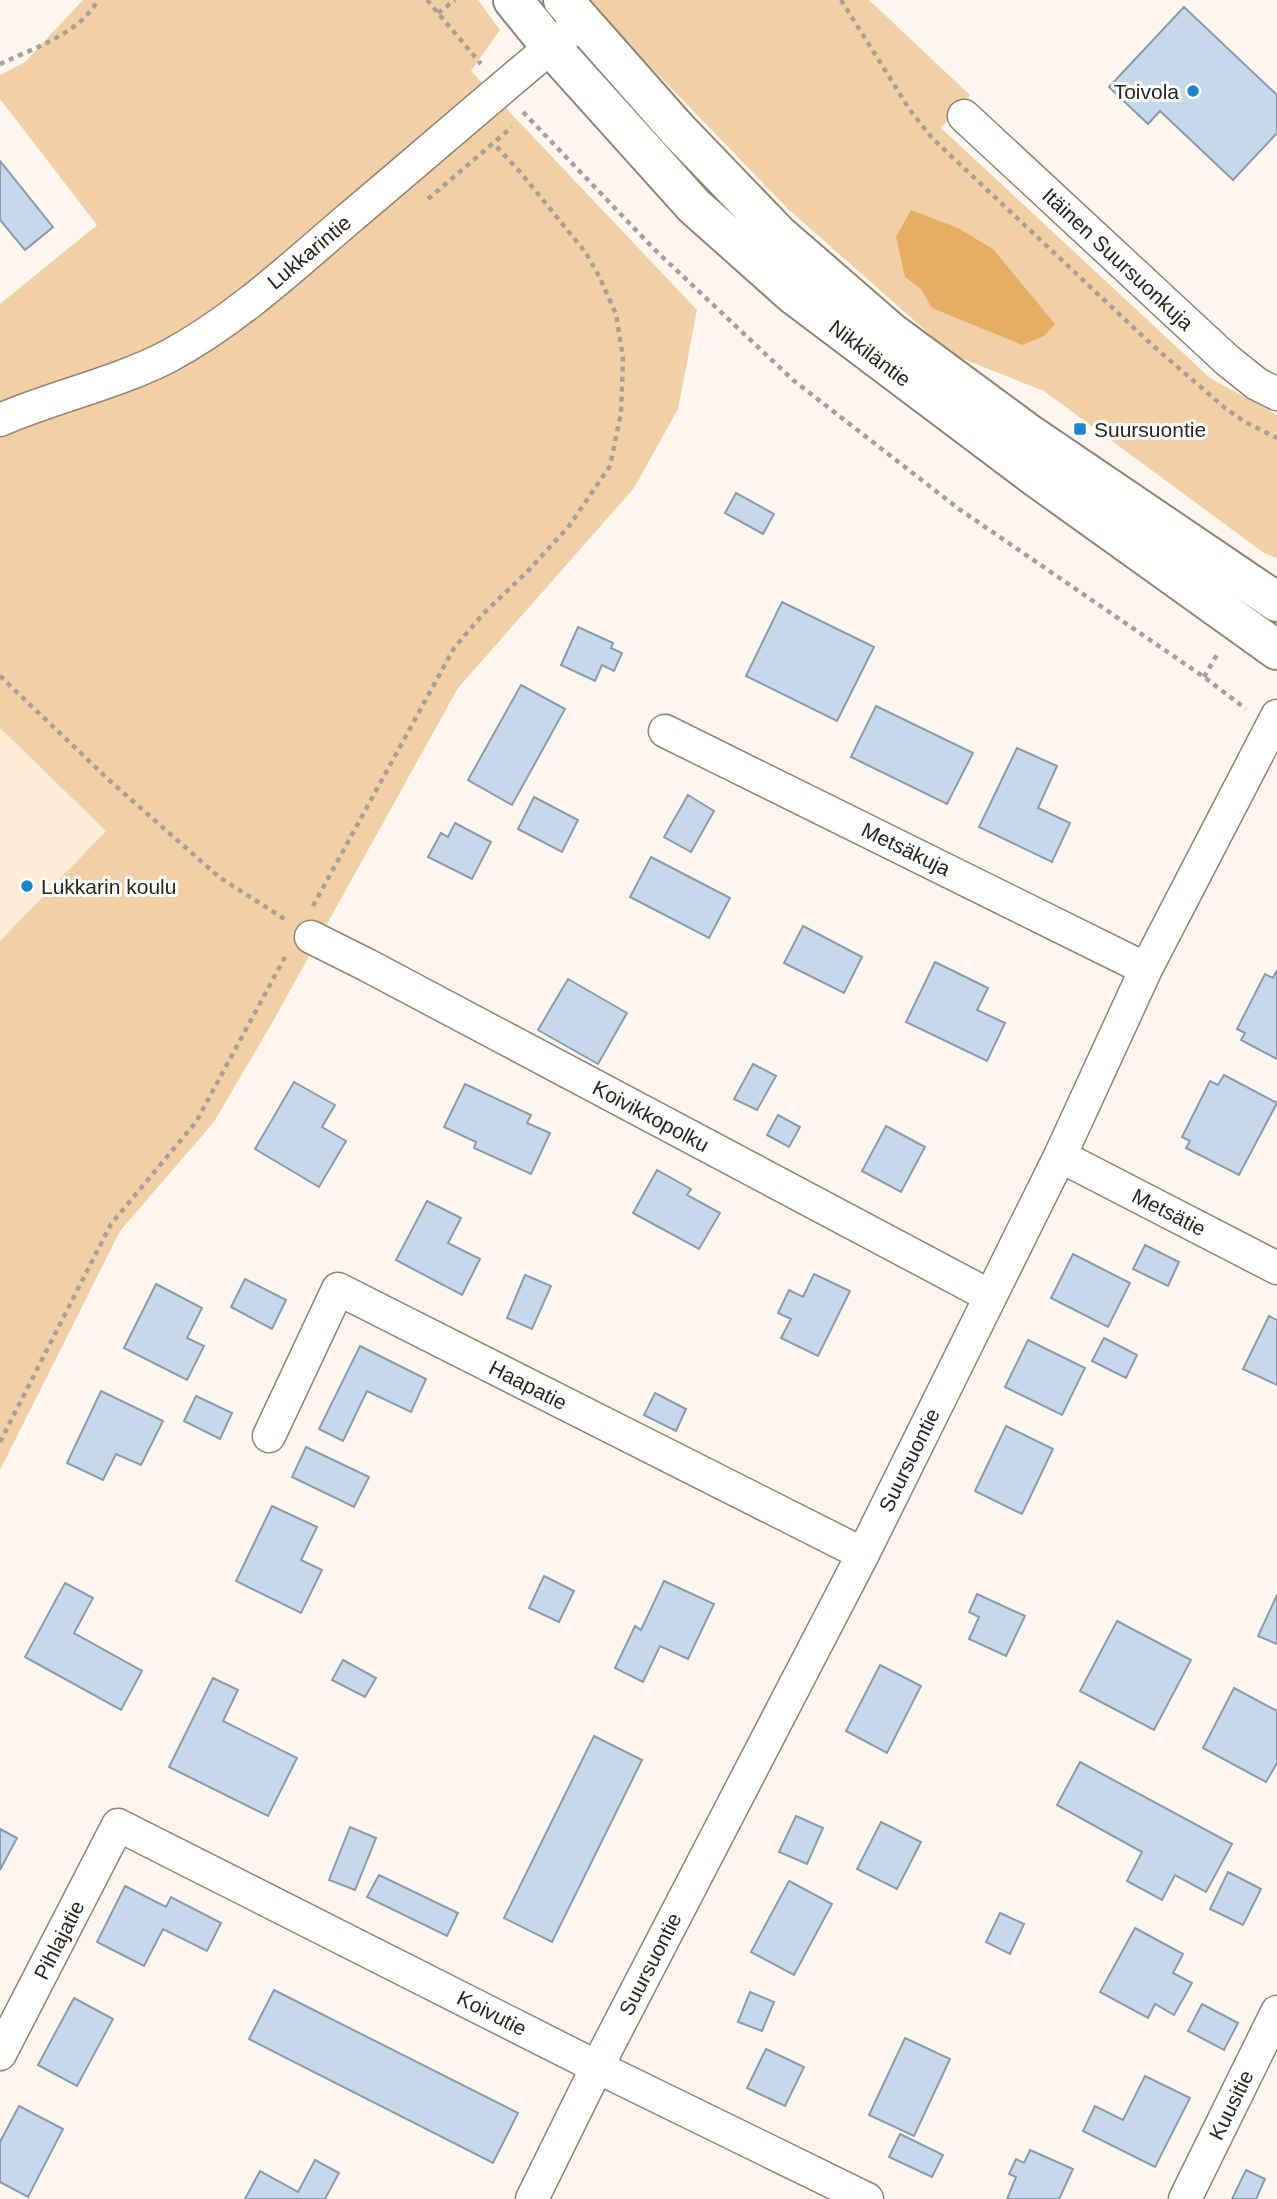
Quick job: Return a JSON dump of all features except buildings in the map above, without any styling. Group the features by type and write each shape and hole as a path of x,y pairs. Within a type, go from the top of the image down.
{"street":[{"name":"Nikkiläntie","path":"513,0 551,47 694,206 794,295 1037,478 1277,650"},
{"name":"Nikkiläntie","path":"572,11 677,129 778,234 892,333 1029,434 1277,602"},
{"name":"Lukkarintie","path":"0,420 136,372 215,327 288,271 551,47 572,11"},
{"name":"Itäinen Suursuonkuja","path":"964,116 1227,360 1257,384 1277,394"},
{"name":"Suursuontie","path":"532,2199 597,2067 863,1554 1060,1156 1146,969 1277,716"},
{"name":"Metsäkuja","path":"665,730 1146,969"},
{"name":"Koivikkopolku","path":"306,933 990,1296"},
{"name":"Metsätie","path":"1060,1156 1277,1268"},
{"name":"Haapatie","path":"269,1436 338,1289 863,1554"},
{"name":"Koivutie","path":"118,1825 597,2067 867,2199"},
{"name":"Pihlajatie","path":"0,2054 118,1825"},
{"name":"Kuusitie","path":"1185,2199 1277,2012"}],"path":[{"path":"0,64 59,35 90,14 98,0"},
{"path":"428,0 482,65"},
{"path":"438,13 454,0"},
{"path":"525,114 654,249 793,380 959,509 1204,677 1244,708"},
{"path":"0,1442 111,1224 196,1122 306,933 454,648 484,613 527,572 569,526 610,466 621,412 623,358 616,314 586,253 494,144"},
{"path":"0,676 110,781 219,877 306,933"}],"shaded area":[{"path":"83,0 478,0 500,30 471,71 697,310 678,409 634,488 458,688 214,1122 120,1231 0,1470 0,941 106,831 0,728 0,304 97,225 0,99 0,75 25,62"},
{"path":"586,0 869,0 970,95 941,128 1210,378 1277,415 1277,558 1264,553 1044,391 953,355 787,208"},
{"path":"911,210 958,228 993,249 1055,324 1044,336 1022,345 932,308 921,289 905,277 896,237"},
{"name":"Lukkarin koulu","path":"0,728 106,831 0,941"}],"place":[{"name":"Toivola","path":"1193,91"},
{"name":"Suursuontie","path":"1080,429"},
{"name":"Lukkarin koulu","path":"27,886"}]}
